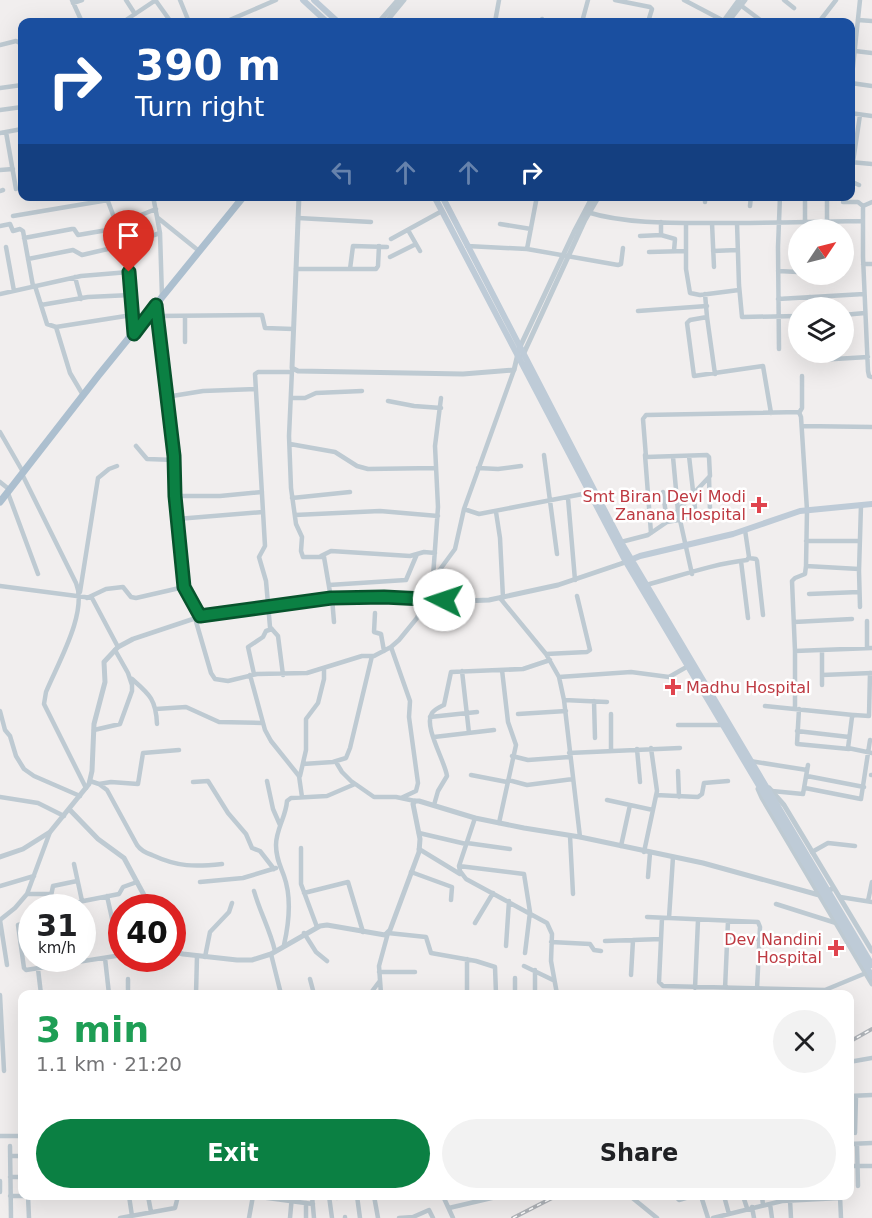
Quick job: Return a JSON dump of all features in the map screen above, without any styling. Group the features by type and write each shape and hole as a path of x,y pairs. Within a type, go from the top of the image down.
{"main road":[{"path":"303,0 325,17"},
{"path":"314,0 325,17"},
{"path":"0,502 240,201"},
{"path":"436,201 628,561 872,965"},
{"path":"444,201 519,349 520,357"},
{"path":"592,493 621,542 628,561 646,585 666,625"},
{"path":"628,561 745,530 783,515 807,510 872,504"},
{"path":"742,753 750,761 756,776"},
{"path":"774,806 869,975"}],"street":[{"path":"80,18 72,2 82,0"},
{"path":"126,0 135,14"},
{"path":"143,0 146,6"},
{"path":"129,18 156,0 169,18"},
{"path":"180,0 187,18"},
{"path":"234,18 276,0"},
{"path":"382,18 398,0"},
{"path":"389,18 404,0"},
{"path":"496,18 499,0"},
{"path":"583,18 588,0"},
{"path":"615,0 650,7"},
{"path":"650,18 652,0"},
{"path":"684,0 718,18"},
{"path":"728,18 738,3 745,0"},
{"path":"784,0 794,8"},
{"path":"822,18 836,0"},
{"path":"860,0 855,51 872,53"},
{"path":"738,3 758,18"},
{"path":"858,20 872,21"},
{"path":"0,45 18,41"},
{"path":"855,84 872,86"},
{"path":"0,88 18,86"},
{"path":"0,110 18,108"},
{"path":"855,114 872,116"},
{"path":"855,144 860,115"},
{"path":"16,189 3,132 18,130"},
{"path":"855,162 872,164"},
{"path":"0,170 13,168"},
{"path":"855,183 859,184"},
{"path":"13,216 87,201"},
{"path":"109,201 125,245 134,334"},
{"path":"154,201 160,233 162,297"},
{"path":"299,201 290,444 292,498 302,537 301,554 305,557 321,556 331,552 410,556 424,552 435,553"},
{"path":"527,249 536,201"},
{"path":"433,579 454,552 464,510 514,370 591,201"},
{"path":"587,212 595,201"},
{"path":"750,201 750,206"},
{"path":"779,349 780,201"},
{"path":"805,219 806,201"},
{"path":"827,201 827,219"},
{"path":"843,202 858,202 863,206"},
{"path":"863,206 872,202"},
{"path":"863,206 864,304 869,334 869,375 872,377"},
{"path":"24,238 72,229 78,235 119,226 156,209"},
{"path":"391,239 442,212"},
{"path":"587,212 662,222 788,223"},
{"path":"158,218 199,251"},
{"path":"298,218 371,222"},
{"path":"854,221 862,221"},
{"path":"661,235 662,222"},
{"path":"686,223 686,269 690,293 693,295 739,291"},
{"path":"712,223 714,267"},
{"path":"737,223 742,317 788,316"},
{"path":"0,226 10,224 13,231 22,230 34,286 47,324 56,327 132,315"},
{"path":"501,224 531,229"},
{"path":"408,230 420,251"},
{"path":"28,259 73,250 82,255 125,245 160,233"},
{"path":"640,236 661,235 675,239 675,251"},
{"path":"390,257 416,244"},
{"path":"350,268 353,246 387,247"},
{"path":"296,269 377,268 380,246"},
{"path":"467,246 527,249 620,265 623,248"},
{"path":"6,247 14,291"},
{"path":"649,252 686,250"},
{"path":"713,251 737,250"},
{"path":"863,264 872,264"},
{"path":"778,271 788,272"},
{"path":"0,294 75,277 129,272"},
{"path":"75,277 81,299"},
{"path":"41,305 131,294"},
{"path":"705,294 715,374"},
{"path":"810,297 864,294"},
{"path":"519,349 548,295"},
{"path":"778,299 788,298"},
{"path":"864,304 872,303"},
{"path":"156,305 175,460 175,496 184,587 198,617 213,677 228,681 252,675 307,674 362,656 372,656 391,647 415,621 428,599 433,579 438,516 435,446 441,398"},
{"path":"638,311 706,306"},
{"path":"854,314 865,313"},
{"path":"157,316 262,315 265,328 293,329"},
{"path":"185,316 185,342"},
{"path":"707,317 688,321 694,376 764,366 771,413"},
{"path":"56,327 70,373 83,395"},
{"path":"854,358 868,357"},
{"path":"284,675 279,637 272,629 266,581 259,557 265,548 256,372 298,370 463,374 514,370"},
{"path":"802,376 802,408 799,413 802,426 807,510 805,574 792,581 797,709 796,743 870,753"},
{"path":"166,397 202,391 256,389"},
{"path":"291,398 305,398 316,393 362,391"},
{"path":"388,401 441,408"},
{"path":"651,533 645,455 644,419 646,415 796,411 799,413"},
{"path":"802,426 872,427"},
{"path":"0,432 23,473 76,583 80,597"},
{"path":"290,444 335,452 357,466 368,469 436,468"},
{"path":"136,446 147,459 175,460"},
{"path":"544,455 557,554"},
{"path":"645,455 647,458 709,456 709,512 707,515 667,522"},
{"path":"673,456 678,511 692,574"},
{"path":"689,456 696,517"},
{"path":"86,788 45,704 46,692 77,619 98,478 117,466"},
{"path":"478,468 498,469 521,466"},
{"path":"621,542 651,533 667,522 709,477"},
{"path":"0,482 8,491 38,574"},
{"path":"175,496 220,496 262,492"},
{"path":"292,498 350,492"},
{"path":"663,492 667,522"},
{"path":"464,510 479,514 496,512 592,493"},
{"path":"568,498 575,580"},
{"path":"860,607 861,505"},
{"path":"295,515 380,511 438,516"},
{"path":"177,519 263,512"},
{"path":"496,512 500,538 502,598 546,654 559,677 566,711 569,755 580,837"},
{"path":"745,530 749,558"},
{"path":"806,541 859,540"},
{"path":"328,585 406,580 417,554"},
{"path":"321,556 325,560 334,622"},
{"path":"646,585 692,574 715,564 749,558 756,559 763,615"},
{"path":"0,857 23,849 50,832 86,788 90,781 96,717 104,689 104,662 117,649 151,632 198,617 331,598 476,601 502,598 575,580 628,561"},
{"path":"741,561 748,618"},
{"path":"806,566 859,569"},
{"path":"0,586 93,600 117,649 129,677 132,691 122,722 94,730"},
{"path":"87,598 118,586 123,586 131,597 136,598 184,587"},
{"path":"809,594 859,592"},
{"path":"546,654 590,650 577,596"},
{"path":"375,613 374,632 381,634 384,651"},
{"path":"794,622 852,619"},
{"path":"795,651 869,648 867,621"},
{"path":"272,629 266,631 264,637 248,647 252,675 262,723 271,741 300,777"},
{"path":"391,647 411,705 409,717 418,783 416,790 401,798"},
{"path":"822,651 822,685"},
{"path":"303,764 315,765 346,758 372,656"},
{"path":"434,805 439,788 447,776 430,717 445,703 451,672 530,668 550,660"},
{"path":"559,677 631,672 669,677 690,665"},
{"path":"302,797 300,777 306,750 306,719 318,703 324,679 324,668"},
{"path":"499,823 515,741 508,722 502,670"},
{"path":"462,671 469,733"},
{"path":"765,706 869,716 871,673 822,675"},
{"path":"129,677 148,694 156,709 157,724"},
{"path":"564,700 607,702"},
{"path":"594,701 595,738"},
{"path":"156,709 186,707 219,722 262,723"},
{"path":"0,711 4,728 17,759 24,769 34,776 80,796"},
{"path":"518,714 566,711"},
{"path":"430,717 477,712"},
{"path":"610,714 611,750"},
{"path":"849,749 853,716"},
{"path":"678,725 725,724"},
{"path":"434,737 494,730"},
{"path":"797,731 849,737"},
{"path":"0,734 7,733"},
{"path":"805,788 859,799 863,796 870,740"},
{"path":"648,877 647,852 656,795 651,748"},
{"path":"512,756 524,760 611,750 680,748"},
{"path":"637,749 640,782"},
{"path":"99,784 111,782 138,784 142,753 179,750"},
{"path":"750,761 807,770 864,787"},
{"path":"336,762 342,772 355,784 374,797 401,798 434,805 475,818 703,863 819,895 834,888"},
{"path":"772,791 801,795 805,788 807,770"},
{"path":"678,771 679,797"},
{"path":"471,775 527,785 573,779"},
{"path":"756,776 784,806 872,951"},
{"path":"756,776 762,798 869,975 872,984"},
{"path":"90,781 107,790 141,850 178,865 196,867 222,864"},
{"path":"193,782 208,781 228,813 246,834 252,848 260,851 285,878 289,922 284,945"},
{"path":"267,781 273,809 280,825"},
{"path":"656,795 698,797 702,794 704,783 728,781"},
{"path":"272,804 291,798 325,797 355,784"},
{"path":"0,796 38,803 64,816"},
{"path":"607,800 653,810"},
{"path":"277,868 276,844 280,825 286,814 287,801"},
{"path":"380,990 381,951 419,849 415,801"},
{"path":"621,846 630,805"},
{"path":"69,809 98,839 120,854 144,894"},
{"path":"462,875 459,866 475,818"},
{"path":"27,894 50,832"},
{"path":"419,833 466,844 510,849"},
{"path":"570,836 573,894"},
{"path":"812,852 828,843 855,846"},
{"path":"301,848 300,873 304,893 317,927"},
{"path":"419,849 547,923 552,934 551,961 556,990"},
{"path":"669,918 672,857"},
{"path":"74,864 80,894"},
{"path":"459,866 522,872 530,912 525,953"},
{"path":"200,882 243,878 277,868"},
{"path":"411,872 452,887 451,900"},
{"path":"0,886 34,876"},
{"path":"51,894 53,886 77,881"},
{"path":"96,898 120,893 123,887 138,882"},
{"path":"304,893 349,882 363,932"},
{"path":"840,897 870,902 872,882"},
{"path":"254,891 260,911 271,931 280,990"},
{"path":"475,923 493,893"},
{"path":"107,896 108,900"},
{"path":"506,946 509,901"},
{"path":"205,957 210,932 229,912 232,903"},
{"path":"7,965 0,920 18,904"},
{"path":"776,904 836,923"},
{"path":"647,917 758,922 760,927 757,990"},
{"path":"662,918 660,984 663,986 829,990 869,975"},
{"path":"695,988 698,920"},
{"path":"725,989 728,921"},
{"path":"186,954 245,960 273,952 304,933 327,925 380,935 388,933 426,937 430,953 467,959 496,968 496,990"},
{"path":"304,933 316,952 327,961"},
{"path":"728,937 759,939"},
{"path":"605,941 661,939"},
{"path":"631,975 633,940"},
{"path":"551,942 588,944 594,950 601,951"},
{"path":"196,990 197,956"},
{"path":"96,959 108,957"},
{"path":"105,958 109,990"},
{"path":"466,990 467,959"},
{"path":"524,966 554,980"},
{"path":"535,970 535,990"},
{"path":"38,972 41,990"},
{"path":"379,972 415,972"},
{"path":"515,978 515,990"},
{"path":"128,979 128,990"},
{"path":"310,979 313,990"},
{"path":"373,990 379,981"},
{"path":"0,994 4,1071"},
{"path":"854,1061 872,1058"},
{"path":"855,1133 856,1096 872,1095"},
{"path":"0,1136 18,1136"},
{"path":"858,1186 857,1144 872,1143"},
{"path":"10,1146 10,1218"},
{"path":"10,1156 18,1156"},
{"path":"854,1166 872,1166"},
{"path":"10,1177 18,1177"},
{"path":"0,1181 0,1192"},
{"path":"10,1196 18,1196"},
{"path":"28,1200 29,1218"},
{"path":"129,1200 130,1217"},
{"path":"120,1218 175,1208 177,1200"},
{"path":"249,1218 252,1200"},
{"path":"279,1200 313,1204"},
{"path":"312,1200 314,1218"},
{"path":"330,1200 332,1218"},
{"path":"358,1200 360,1218"},
{"path":"375,1200 378,1218"},
{"path":"445,1200 453,1217 446,1218"},
{"path":"449,1208 483,1200"},
{"path":"635,1200 657,1218"},
{"path":"702,1200 708,1218"},
{"path":"725,1200 729,1214"},
{"path":"745,1200 754,1218"},
{"path":"762,1200 763,1205"},
{"path":"713,1218 778,1200"},
{"path":"790,1200 791,1218"},
{"path":"840,1200 841,1218"},
{"path":"290,1218 292,1202"},
{"path":"306,1203 306,1218"},
{"path":"770,1204 772,1218"},
{"path":"166,1210 166,1218"},
{"path":"399,1218 413,1217 429,1210 433,1218"},
{"path":"736,1211 738,1218"}],"railway":[{"path":"854,1039 872,1029"},
{"path":"513,1218 548,1200"}],"place":[{"name":"Smt Biran Devi Modi Zanana Hospital","path":"759,505"},
{"name":"Madhu Hospital","path":"673,687"},
{"name":"Dev Nandini Hospital","path":"836,948"}],"route":[{"path":"129,272 134,334 156,305 175,464 175,496 184,587 200,616 331,598 384,597 444,600"}]}
